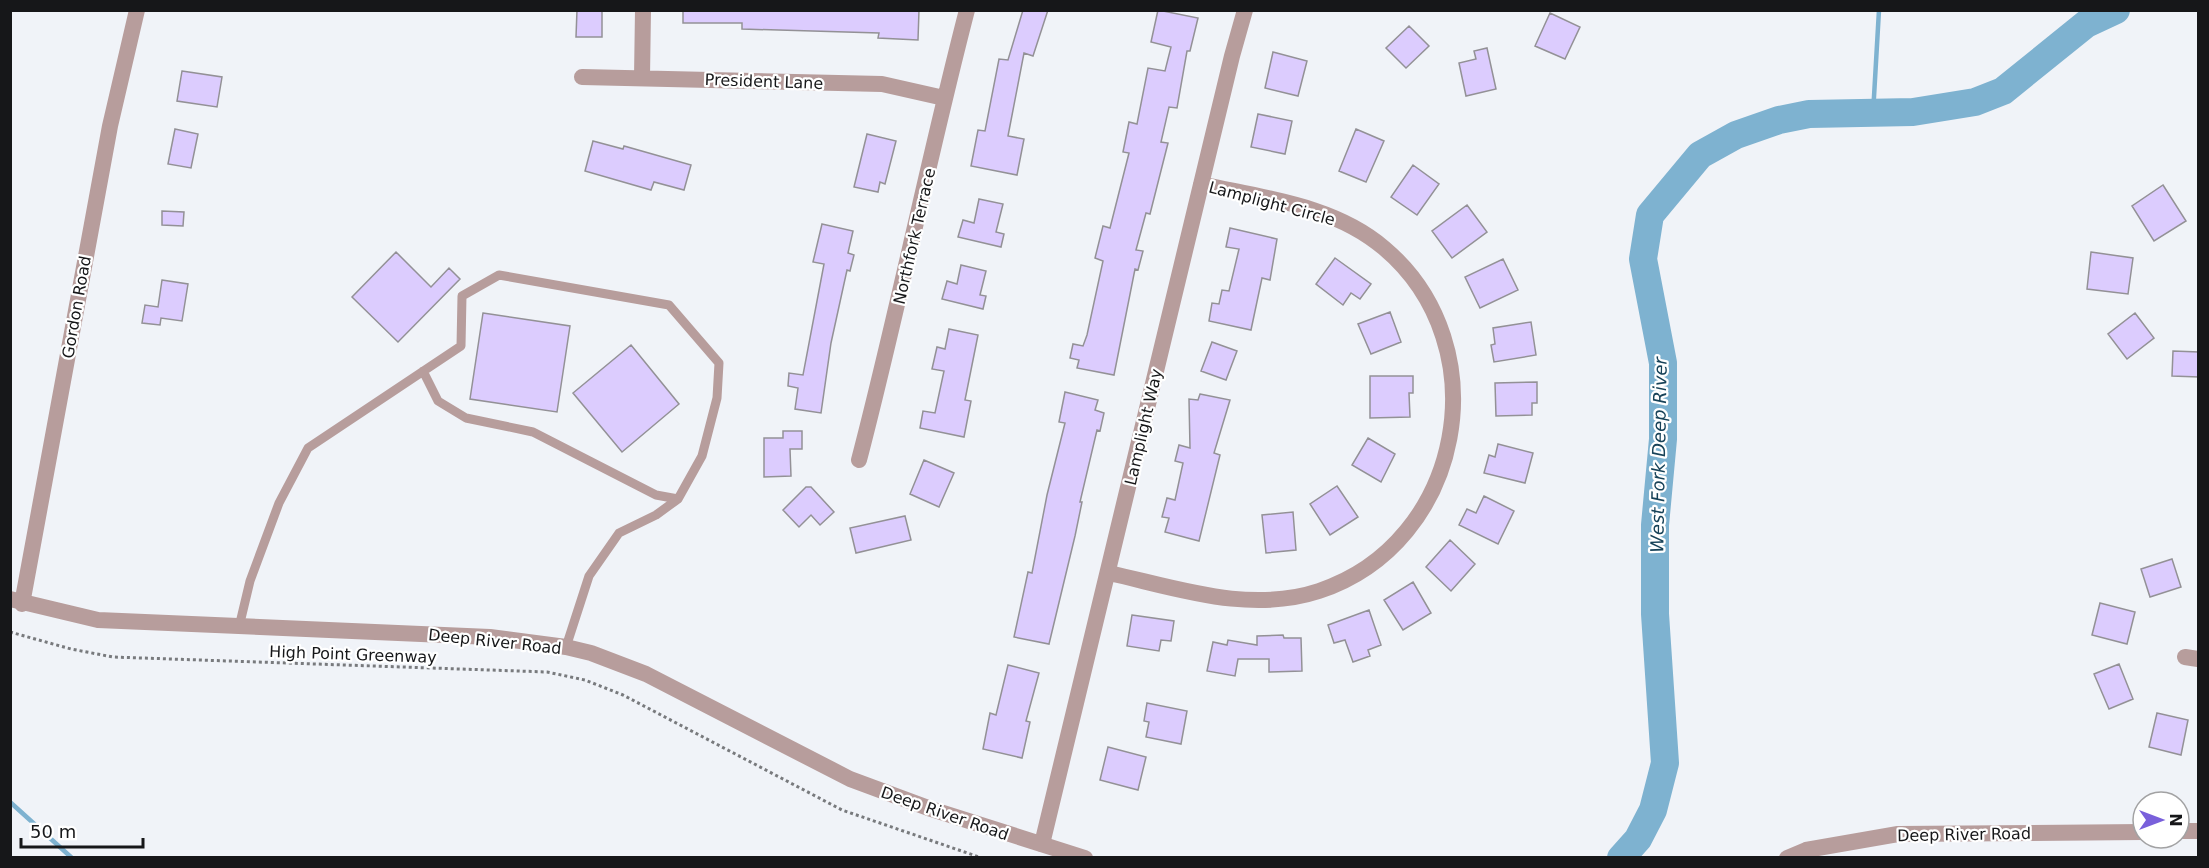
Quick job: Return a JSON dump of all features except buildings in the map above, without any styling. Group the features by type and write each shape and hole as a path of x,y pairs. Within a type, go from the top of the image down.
{"street":[{"name":"Gordon Road","path":"16,602 112,116 137,10"},
{"path":"642,77 643,10"},
{"name":"Northfork Terrace","path":"858,460 886,353 944,98 967,10"},
{"name":"Lamplight Way","path":"1042,844 1245,10"},
{"name":"President Lane","path":"582,77 882,84 944,98"},
{"name":"Lamplight Circle","path":"1109,573 1221,599 1287,598 1318,591 1348,578 1394,545 1411,524 1442,470 1452,433 1452,364 1441,327 1424,293 1384,248 1354,227 1328,215 1201,184"},
{"name":"Deep River Road","path":"16,602 98,620 490,637 566,647 626,665 646,674 850,779 931,809 1084,858"},
{"name":"Deep River Road","path":"1787,858 1806,850 1899,834 2131,831"}],"lane":[{"path":"238,627 250,581 279,503 308,447 460,346 462,296 499,275 669,305 719,363 717,398 702,456 678,499 656,515 619,533 589,576 566,647"},
{"path":"423,371 438,400 466,418 532,432 656,495 678,499"}],"path":[{"name":"High Point Greenway","path":"10,632 71,649 113,657 396,666 547,672 567,675 623,695 842,810 982,858"}],"waterway":[{"path":"1873,114 1879,10"},
{"name":"West Fork Deep River","path":"1621,858 1638,839 1653,810 1665,763 1655,614 1655,525 1663,439 1663,363 1643,259 1650,215 1700,155 1736,135 1779,120 1809,114 1913,112 1975,102 2003,91 2086,24 2116,10"},
{"path":"10,802 72,858"}]}
